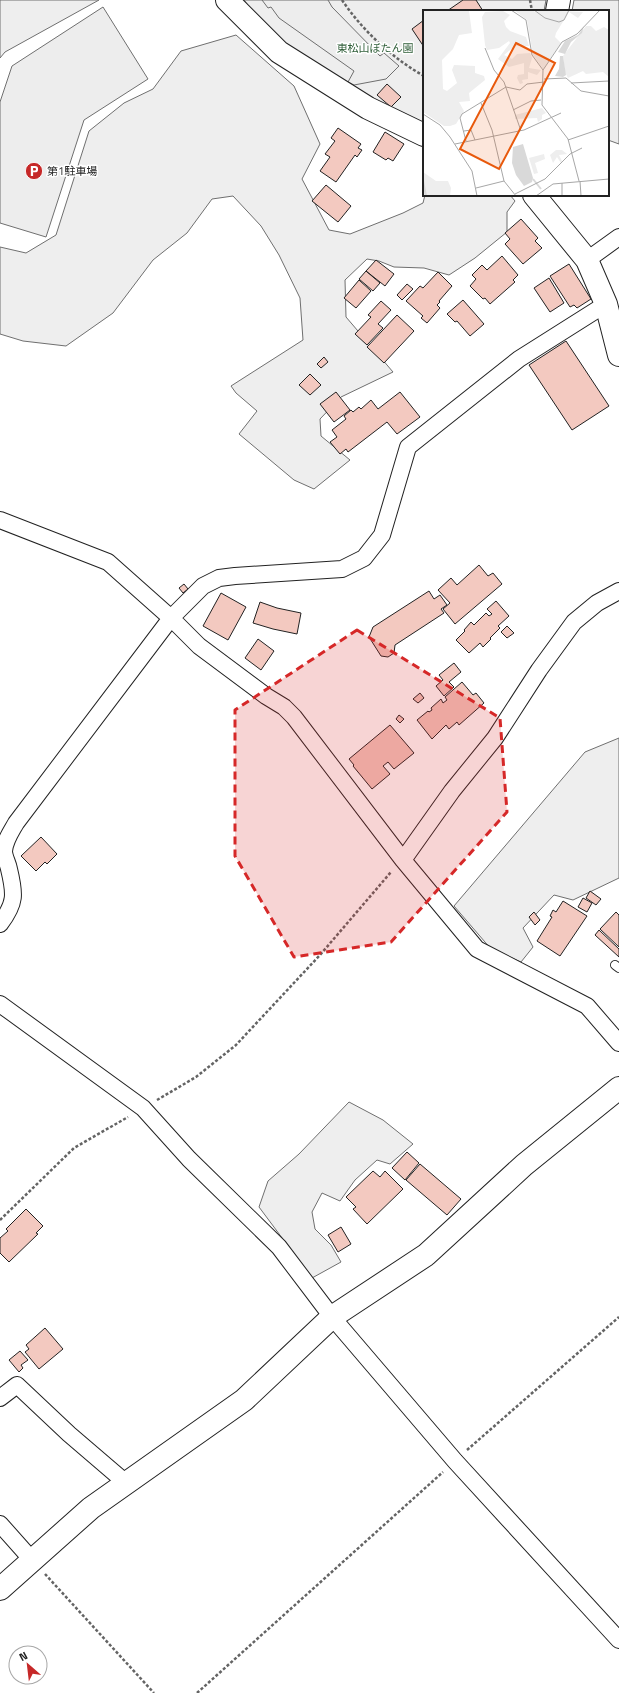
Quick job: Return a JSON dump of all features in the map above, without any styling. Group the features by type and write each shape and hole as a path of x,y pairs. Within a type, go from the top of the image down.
{"street":[{"path":"227,0 279,52 368,108 423,135"},
{"path":"557,10 559,0"},
{"path":"535,196 587,260 606,304 619,355"},
{"path":"587,260 619,237"},
{"path":"0,924 9,912 13,903 9,869 4,853 7,838 16,823 171,618 203,586 219,578 342,569 364,558 382,535 408,447 519,359 606,304"},
{"path":"0,520 108,562 171,618 199,646 266,696 284,707 294,717 402,860 477,948 587,1006 619,1043"},
{"path":"402,860 452,791 495,738 539,670 574,622 597,603 619,591"},
{"path":"0,1004 143,1108 189,1159 279,1247 332,1317 455,1461 619,1640"},
{"path":"0,1589 91,1508 244,1400 332,1317 426,1255 524,1166 619,1088"},
{"path":"0,1398 17,1385 69,1434 126,1482"},
{"path":"0,1524 32,1560"}],"path":[{"path":"342,0 365,28 385,48 423,75"},
{"path":"530,0 532,10"},
{"path":"0,1220 74,1148 196,1077 236,1045 320,955 402,860"},
{"path":"197,1693 455,1461 619,1317"},
{"path":"32,1560 154,1693"}],"highlighted area":[{"path":"357,630 500,718 507,812 391,942 294,957 235,856 235,710"}],"green space":[{"path":"0,0 99,0 5,52 0,58"},
{"name":"東松山ぼたん園","path":"244,0 546,0 544,10 423,10 423,127 410,121 288,47 261,22"},
{"path":"236,35 294,86 320,144 302,179 329,230 350,234 403,213 423,203 425,196 511,196 515,201 507,212 507,232 475,258 449,275 424,268 394,267 379,261 367,259 345,280 346,317 393,372 341,397 320,419 321,436 350,460 314,489 294,480 239,434 257,411 236,393 231,386 303,340 300,298 279,255 261,226 233,196 212,199 187,233 153,260 113,313 66,346 23,341 0,334 0,247 26,253 56,235 89,131 124,103 153,89 181,51"},
{"path":"619,738 619,878 573,900 554,895 523,928 533,947 521,962 491,949 454,906 585,752"},
{"path":"349,1102 383,1120 413,1144 390,1164 377,1160 355,1180 340,1201 322,1193 312,1212 315,1229 331,1245 341,1262 312,1278 259,1207 268,1181 299,1154"}],"shaded area":[{"path":"262,0 328,0 332,7 380,56 384,53 399,66 386,79 354,85 348,82 354,71 279,18 271,7 268,8"},
{"path":"574,0 619,0 619,144 609,140 609,10 572,10"},
{"name":"第1駐車場","path":"103,7 148,79 84,120 46,237 0,223 0,102 12,66"}],"building":[{"path":"463,0 476,0 482,10 448,10"},
{"path":"423,21 423,46 412,29"},
{"path":"387,84 401,97 391,107 377,95"},
{"path":"338,128 361,144 358,148 362,150 357,157 355,155 336,182 320,171 330,157 325,154 335,141 331,138"},
{"path":"385,132 404,144 393,161 388,158 386,160 373,152"},
{"path":"326,185 351,206 338,222 312,201"},
{"path":"521,219 538,238 535,241 542,248 523,264 505,244 510,239 505,233"},
{"path":"502,256 518,275 513,280 515,282 490,304 470,286 476,279 472,275 482,265 487,270"},
{"path":"376,260 394,274 385,286 366,271"},
{"path":"569,264 591,299 577,308 574,305 570,307 550,276"},
{"path":"366,271 380,283 373,291 359,279"},
{"path":"438,272 452,286 439,301 440,302 437,305 440,308 427,323 421,318 423,316 406,301 420,286 423,288"},
{"path":"549,278 564,303 550,312 534,288"},
{"path":"359,280 371,291 356,308 344,298"},
{"path":"407,284 413,289 402,300 397,295"},
{"path":"463,300 484,324 470,336 457,321 455,322 447,314"},
{"path":"381,301 391,310 378,324 383,328 367,345 355,334 371,317 368,315"},
{"path":"397,315 414,331 384,363 367,347"},
{"path":"566,341 609,406 572,430 529,365"},
{"path":"324,357 328,362 321,368 317,364"},
{"path":"310,374 321,385 310,395 299,385"},
{"path":"336,392 350,410 334,422 320,404"},
{"path":"400,392 420,417 397,434 387,422 348,452 346,449 340,454 330,442 337,437 332,430 346,419 344,416 351,410 353,412 359,407 361,409 371,400 378,409"},
{"path":"479,565 488,576 493,573 502,584 455,624 443,609 450,603 438,590 451,578 457,585"},
{"path":"184,584 188,589 183,593 179,588"},
{"path":"429,591 434,599 440,595 447,605 441,609 444,613 395,645 394,653 388,657 381,656 369,637 373,627"},
{"path":"221,593 246,607 228,640 203,626"},
{"path":"496,601 509,616 498,626 500,628 483,647 480,643 469,653 456,640 471,622 474,625 486,613 489,616 492,614 487,609"},
{"path":"260,602 277,608 301,613 297,634 253,623"},
{"path":"507,626 514,633 507,638 501,632"},
{"path":"258,639 274,651 261,670 245,658"},
{"path":"454,663 461,672 449,682 454,687 444,696 436,686 443,680 439,675"},
{"path":"462,682 473,695 476,693 484,703 459,725 457,722 449,729 446,725 432,739 417,720 428,711 429,712 432,710 431,708 441,699 443,703 447,700 445,697"},
{"path":"420,693 424,698 418,703 413,699"},
{"path":"399,715 404,719 400,723 396,719"},
{"path":"390,725 414,753 394,769 388,762 383,766 390,774 372,789 349,759"},
{"path":"41,837 57,854 47,864 45,862 36,871 21,856"},
{"path":"590,891 601,899 596,905 586,898"},
{"path":"583,898 592,903 587,912 578,907"},
{"path":"563,901 587,916 560,956 537,941 552,917 550,916 553,910 556,912"},
{"path":"534,912 540,920 535,925 529,917"},
{"path":"616,912 619,915 619,947 600,929"},
{"path":"599,930 619,949 619,957 595,935"},
{"path":"407,1152 419,1163 405,1180 392,1168"},
{"path":"420,1164 461,1199 447,1215 406,1180"},
{"path":"373,1171 380,1177 385,1171 403,1189 367,1224 353,1209 356,1207 346,1197"},
{"path":"26,1209 43,1226 36,1233 38,1234 9,1262 0,1253 0,1238 8,1231 6,1229"},
{"path":"341,1227 351,1244 338,1252 328,1235"},
{"path":"45,1328 63,1349 39,1369 25,1352 29,1349 26,1345"},
{"path":"20,1351 28,1360 21,1365 23,1368 19,1372 9,1360"}],"place":[{"name":"第1駐車場","path":"34,171"}]}
